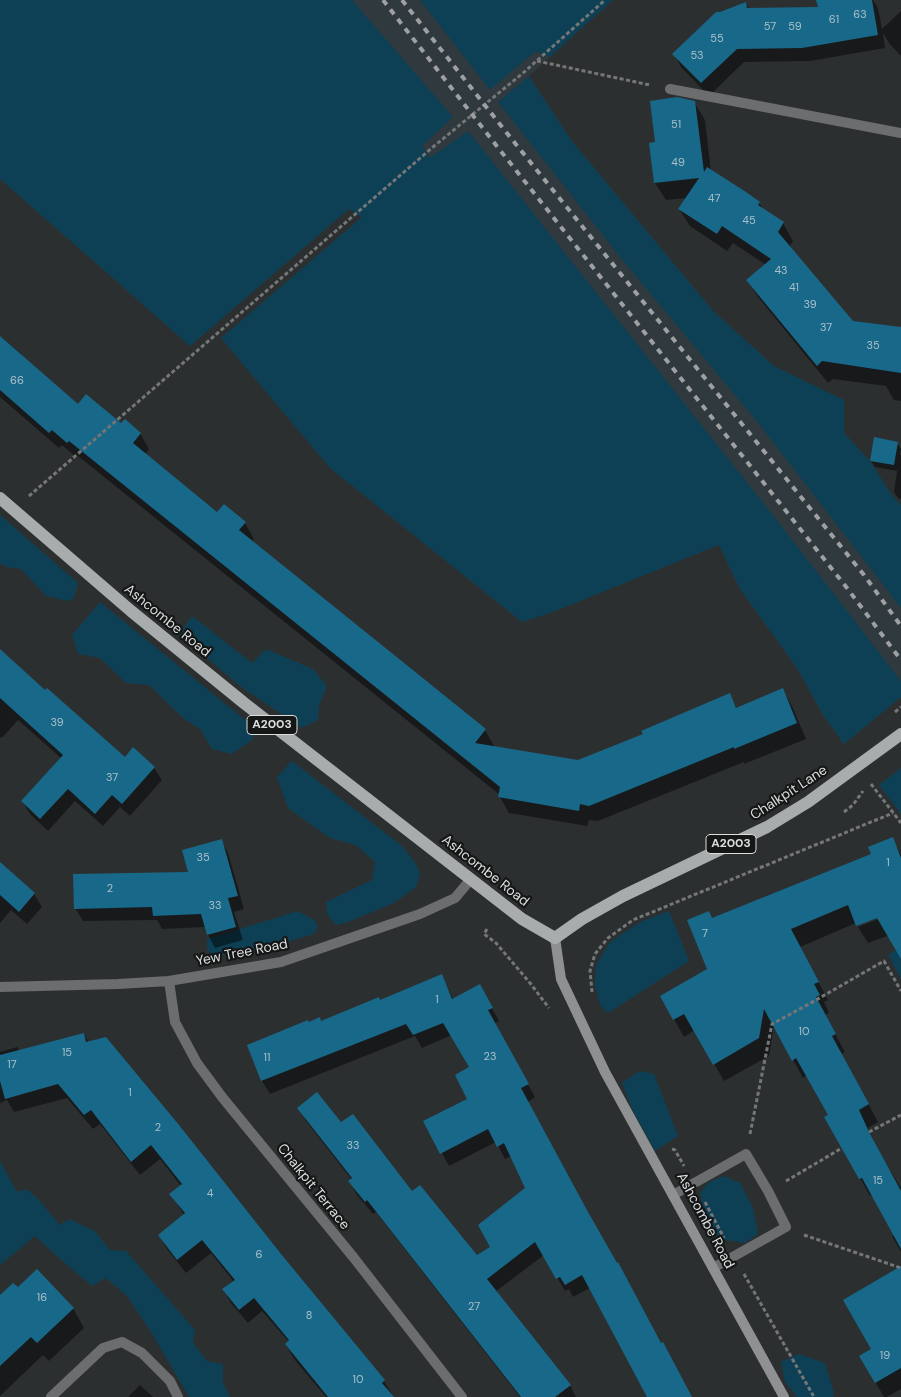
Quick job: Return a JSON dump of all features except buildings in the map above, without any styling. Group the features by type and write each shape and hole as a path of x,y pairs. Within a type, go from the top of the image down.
{"main road":[{"name":"Ashcombe Road","path":"0,498 131,612 182,653 522,920 555,938"},
{"name":"Chalkpit Lane","path":"555,938 582,919 622,896 766,827 808,802 900,735"}],"street":[{"path":"670,89 901,134"},
{"name":"Yew Tree Road","path":"0,987 169,981 281,962 420,914 455,898 471,879"},
{"name":"Ashcombe Road","path":"555,938 561,978 605,1072 784,1397"},
{"name":"Chalkpit Terrace","path":"169,981 174,1022 197,1063 222,1097 354,1258 462,1397"},
{"path":"673,1195 746,1154 768,1191 786,1227 713,1268"},
{"path":"50,1397 104,1348 122,1342 142,1353 170,1382 178,1397"}],"path":[{"path":"14,510 433,147 537,61 605,0"},
{"path":"537,61 670,89"},
{"path":"857,766 901,823"},
{"path":"592,993 590,971 595,954 608,938 634,920 893,813"},
{"path":"484,934 488,929"},
{"path":"746,1154 772,1024 884,961 901,991"},
{"path":"869,1132 901,1114"},
{"path":"668,1146 675,1150 695,1183 733,1256 814,1397"},
{"path":"768,1191 842,1148"},
{"path":"786,1227 814,1240 901,1268"}],"shaded area":[{"path":"0,0 352,0 453,117 422,146 430,158 468,131 780,524 901,681 901,697 844,744 823,715 797,668 740,589 719,545 553,612 522,622 330,468 221,338 362,217 349,209 190,346 0,179"},
{"path":"309,0 420,0 490,89 536,51 550,57 529,76 571,140 714,312 774,366 844,400 844,433 870,461 891,494 901,505 901,697 844,744 823,715 797,668 740,589 719,545 422,146"},
{"path":"420,0 613,0 550,57 536,51 490,90"},
{"path":"529,76 571,140 714,312 774,366 844,400 844,433 870,461 891,494 901,505 901,608 759,424 624,262 498,102"},
{"path":"0,515 78,583 74,598 68,601 46,596 21,569 6,567 0,563"},
{"path":"100,602 255,728 252,740 232,754 212,749 200,729 183,718 149,685 126,683 100,658 78,654 72,635"},
{"path":"192,616 252,663 266,649 313,669 327,686 319,706 318,720 302,728 240,686 179,634"},
{"path":"292,761 402,846 416,864 420,874 416,887 394,903 336,925 327,914 326,902 372,880 375,862 356,845 330,838 288,808 277,777"},
{"path":"901,768 901,814 879,785"},
{"path":"298,911 314,920 318,926 314,934 269,947 214,957 207,949 207,939"},
{"path":"669,911 689,961 608,1013 600,1005 595,985 596,965 610,942 642,921"},
{"path":"901,947 901,979 888,955"},
{"path":"640,1071 654,1074 678,1136 655,1151 632,1109 622,1083"},
{"path":"0,1161 17,1192 27,1189 60,1225 69,1219 95,1231 110,1250 126,1251 195,1330 193,1343 207,1361 223,1364 223,1383 230,1397 189,1397 151,1332 127,1296 106,1278 92,1286 35,1236 0,1265"},
{"path":"724,1176 740,1183 753,1208 758,1234 745,1243 720,1239 704,1212 700,1193 709,1182"},
{"path":"799,1354 825,1363 834,1393 833,1397 797,1397 785,1382 781,1362"}],"railway":[{"path":"383,0 847,588 901,660"},
{"path":"402,0 506,132 864,575 901,626"}]}
